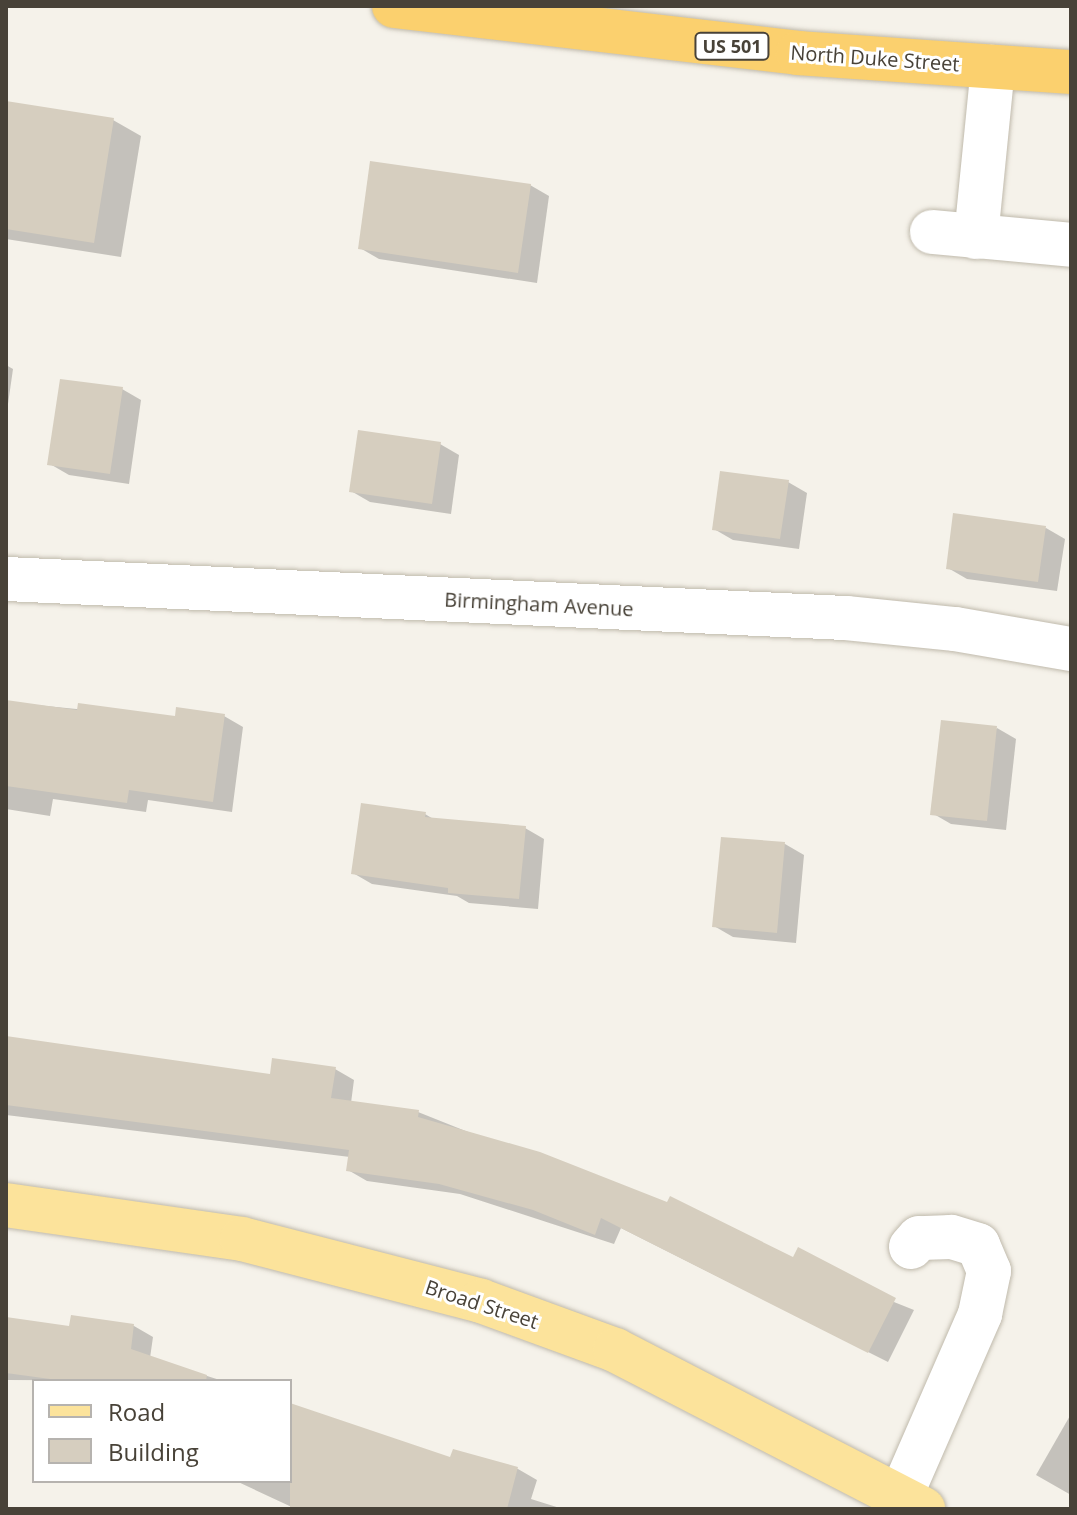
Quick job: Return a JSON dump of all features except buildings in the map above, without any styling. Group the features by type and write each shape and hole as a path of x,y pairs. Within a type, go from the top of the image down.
{"highway":[{"name":"North Duke Street","path":"394,6 782,51 1071,72"}],"main road":[{"name":"Broad Street","path":"6,1205 242,1239 481,1301 615,1350 906,1504"}],"street":[{"path":"976,237 993,67"},
{"path":"932,232 1071,245"},
{"name":"Birmingham Avenue","path":"6,579 846,618 955,629 1071,649"},
{"path":"906,1504 980,1314 989,1271 978,1245 951,1237 919,1238 911,1247"}]}
